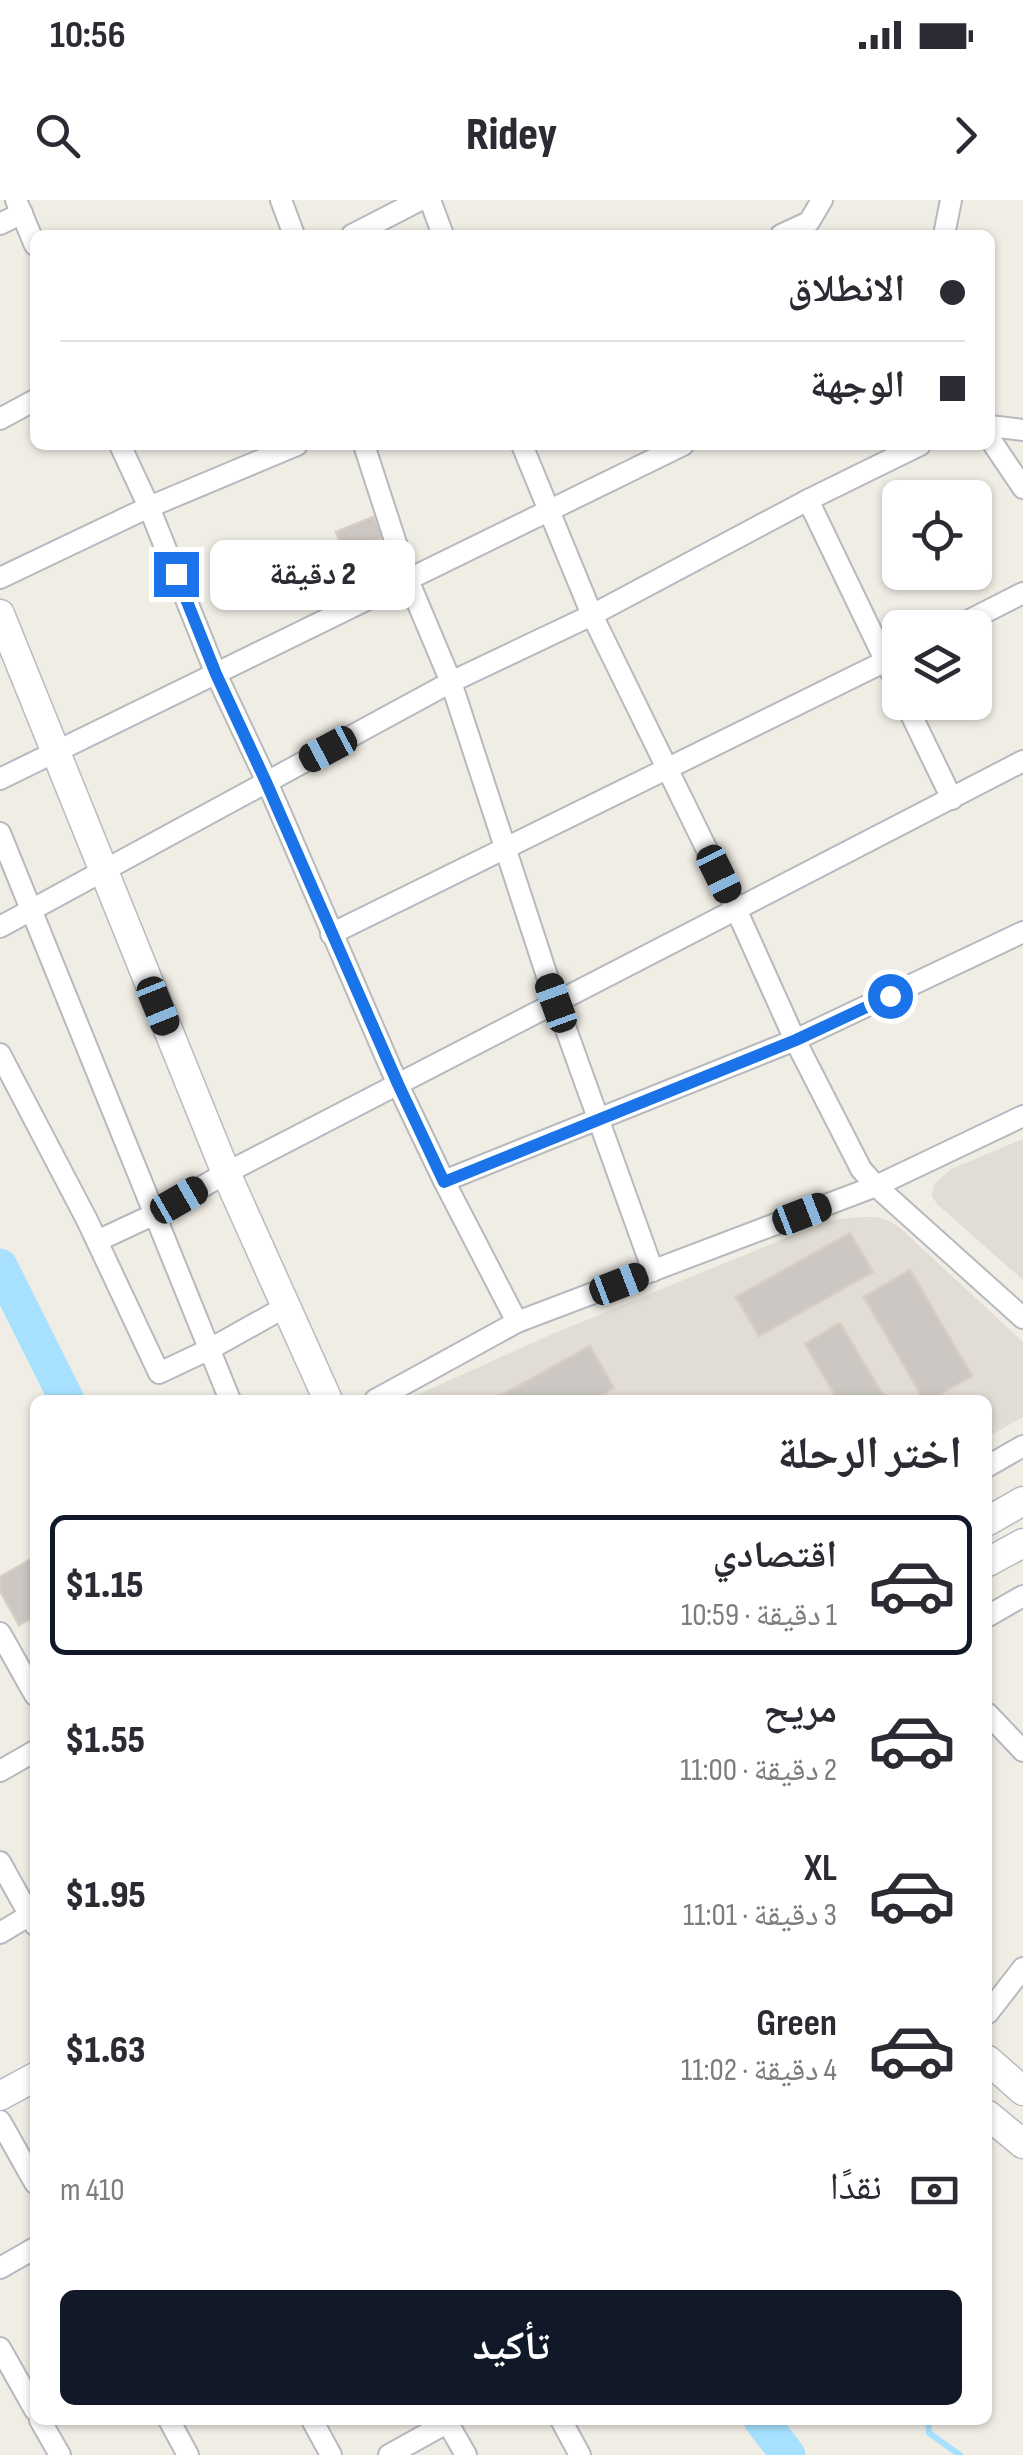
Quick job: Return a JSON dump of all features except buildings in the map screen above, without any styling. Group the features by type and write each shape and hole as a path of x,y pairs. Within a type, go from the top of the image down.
{"street":[{"path":"281,200 292,230"},
{"path":"362,230 420,200"},
{"path":"430,200 441,230"},
{"path":"792,230 809,222 822,200"},
{"path":"945,230 950,200"},
{"path":"0,224 19,206 30,233"},
{"path":"0,419 30,403"},
{"path":"995,427 1023,430"},
{"path":"995,446 1023,488"},
{"path":"122,450 216,674 398,1084 517,1322"},
{"path":"0,578 149,507 285,450"},
{"path":"366,450 408,580 451,682 556,1003 653,1271"},
{"path":"524,450 592,615 860,1169 1023,1318"},
{"path":"0,779 674,450"},
{"path":"0,928 451,682 592,615 910,450"},
{"path":"808,500 882,638"},
{"path":"991,610 1023,594"},
{"path":"0,614 226,1173 326,1395"},
{"path":"332,934 882,663"},
{"path":"915,720 952,798"},
{"path":"97,1241 1023,761"},
{"path":"0,833 228,1395"},
{"path":"444,1182 796,1040 1023,932"},
{"path":"0,1054 97,1241 158,1373 287,1306"},
{"path":"384,1395 517,1322 876,1186 1023,1116"},
{"path":"992,1464 1023,1446"},
{"path":"992,1519 1023,1501"},
{"path":"992,1560 1023,1542"},
{"path":"992,1614 1023,1596"},
{"path":"0,1633 30,1685"},
{"path":"992,1718 1023,1751"},
{"path":"0,1770 30,1754"},
{"path":"0,1862 30,1913"},
{"path":"0,1933 30,1919"},
{"path":"992,2008 1023,1968"},
{"path":"992,2064 1023,2091"},
{"path":"0,2096 30,2080"},
{"path":"992,2118 1023,2144"},
{"path":"0,2120 30,2173"},
{"path":"0,2268 30,2251"},
{"path":"0,2348 30,2401"},
{"path":"43,2425 60,2455"},
{"path":"172,2425 188,2455"},
{"path":"315,2425 331,2455"},
{"path":"389,2455 442,2425"},
{"path":"451,2425 466,2455"},
{"path":"564,2425 580,2455"}],"shaded area":[{"path":"1023,1139 1023,1280 932,1196 934,1184 951,1169"},
{"path":"876,1217 890,1221 1023,1342 1023,1417 992,1435 992,1395 417,1395 550,1335 827,1221"}],"waterway":[{"path":"0,1266 64,1395"},
{"path":"765,2425 788,2455"},
{"path":"928,2425 929,2433 960,2455"}],"route":[{"path":"176,574 216,674 444,1182 796,1040 890,996"}]}
